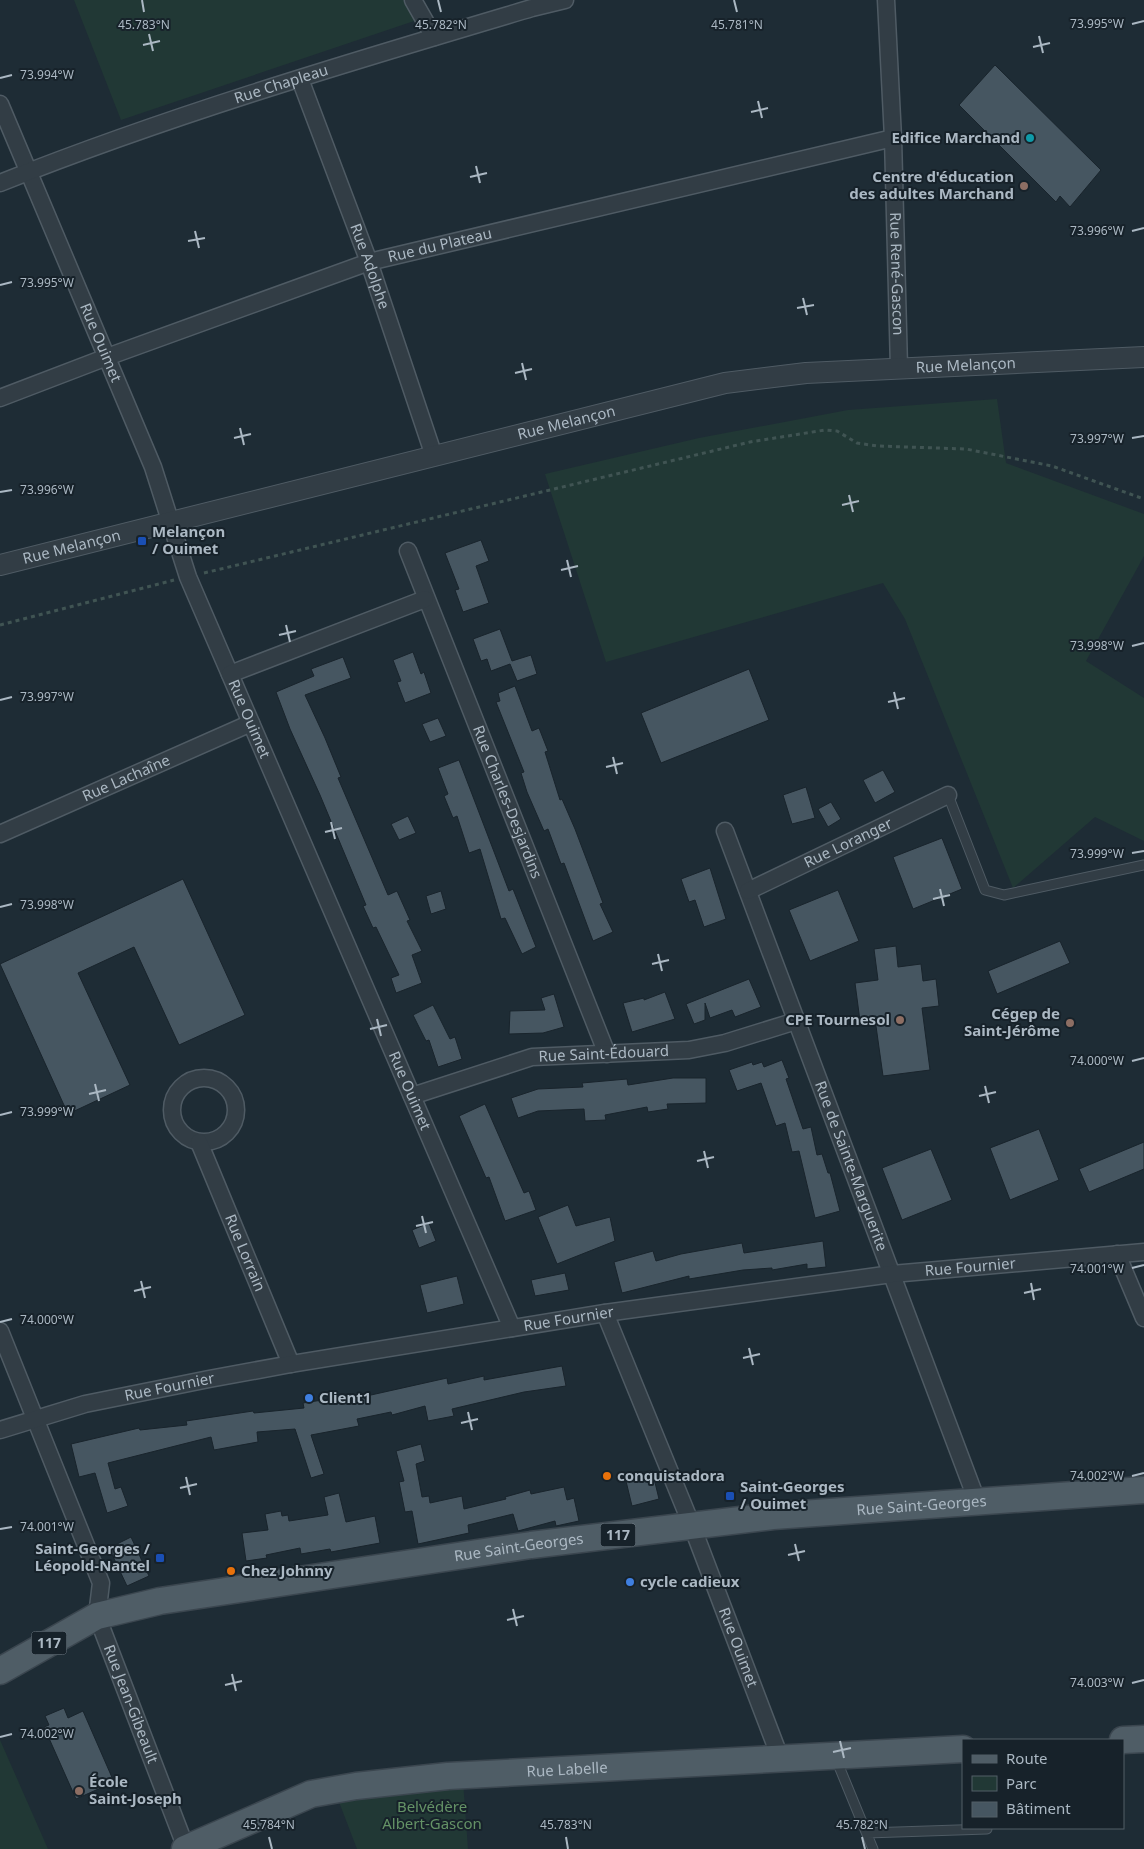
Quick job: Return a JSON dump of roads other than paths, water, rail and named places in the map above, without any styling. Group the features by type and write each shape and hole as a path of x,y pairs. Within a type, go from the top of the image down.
{"main road":[{"name":"Rue Saint-Georges","path":"0,1671 97,1616 170,1600 531,1545 773,1516 1144,1490"},
{"path":"1124,1740 1144,1739"},
{"name":"Rue Labelle","path":"186,1849 311,1794 356,1786 448,1776 962,1749"}],"street":[{"path":"413,0 434,37"},
{"name":"Rue Chapleau","path":"0,183 300,79 434,37 565,0"},
{"name":"Rue René-Gascon","path":"886,0 899,368"},
{"name":"Rue Adolphe","path":"300,79 369,262 434,456"},
{"name":"Rue Ouimet","path":"0,104 153,466 188,577 512,1328"},
{"name":"Rue du Plateau","path":"0,398 369,262 892,138"},
{"name":"Rue Melançon","path":"0,565 725,384 806,373 1144,357"},
{"name":"Rue Charles-Desjardins","path":"408,551 425,599 607,1054"},
{"path":"230,674 425,599"},
{"name":"Rue Lachaîne","path":"0,834 251,723"},
{"name":"Rue Loranger","path":"748,891 948,795"},
{"name":"Rue de Sainte-Marguerite","path":"725,831 977,1501"},
{"name":"Rue Saint-Édouard","path":"412,1096 532,1057 689,1050 725,1043 796,1021"},
{"name":"Rue Lorrain","path":"199,1142 291,1364"},
{"name":"Rue Fournier","path":"0,1430 85,1404 291,1364 605,1313 892,1274 1144,1252"},
{"path":"1117,1254 1144,1318"},
{"name":"Rue Ouimet","path":"605,1313 692,1526 781,1760"},
{"path":"0,1331 101,1583 97,1616"},
{"name":"Rue Jean-Gibeault","path":"97,1616 186,1849"}],"lane":[{"path":"948,795 985,890 1004,895 1144,865"},
{"path":"835,1756 874,1849"},
{"path":"867,1833 987,1829"}],"place":[{"name":"Edifice Marchand","path":"1030,138"},
{"name":"Centre d'éducation des adultes Marchand","path":"1024,186"},
{"name":"Melançon / Ouimet","path":"142,541"},
{"name":"CPE Tournesol","path":"900,1020"},
{"name":"Cégep de Saint-Jérôme","path":"1070,1023"},
{"name":"Client1","path":"309,1398"},
{"name":"conquistadora","path":"607,1476"},
{"name":"Saint-Georges / Ouimet","path":"730,1496"},
{"name":"Saint-Georges / Léopold-Nantel","path":"160,1558"},
{"name":"Chez Johnny","path":"231,1571"},
{"name":"cycle cadieux","path":"630,1582"},
{"name":"École Saint-Joseph","path":"79,1791"}],"park label":[{"name":"Belvédère Albert-Gascon","path":"432,1816"}]}
